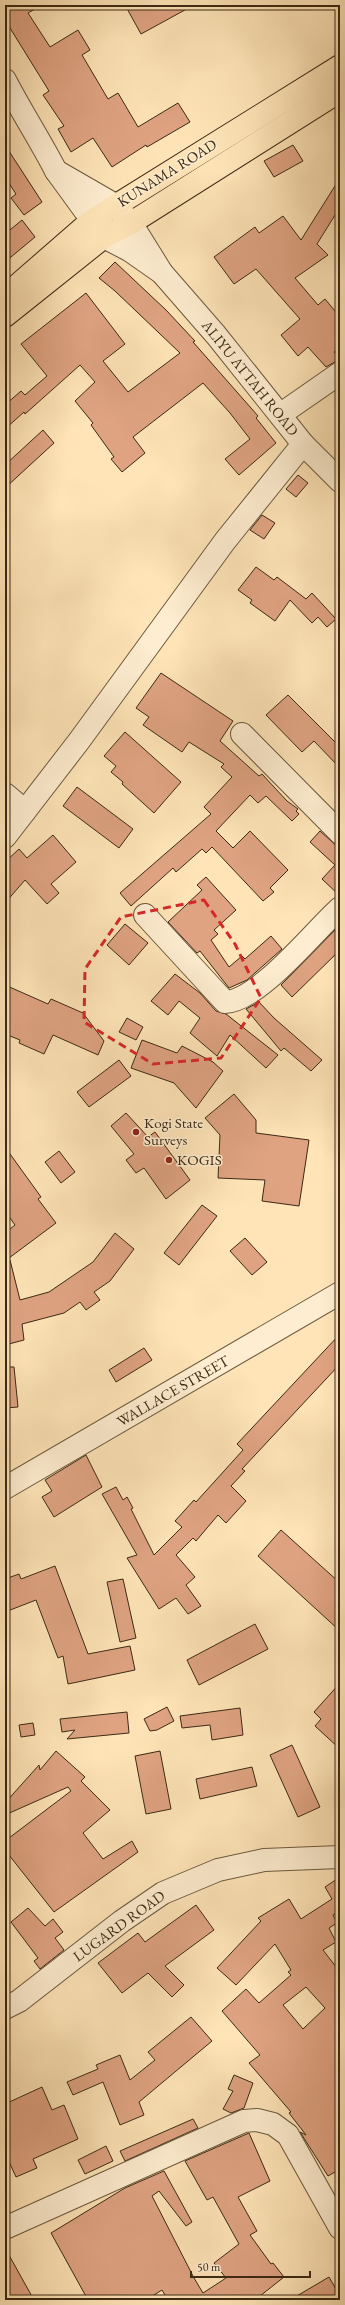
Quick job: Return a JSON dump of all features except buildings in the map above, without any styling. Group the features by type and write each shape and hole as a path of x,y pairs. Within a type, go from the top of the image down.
{"main road":[{"name":"KUNAMA ROAD","path":"5,316 97,229 115,205 340,66"},
{"name":"KUNAMA ROAD","path":"5,296 97,229 131,223 340,91"}],"street":[{"name":"ALIYU ATTAH ROAD","path":"5,80 19,107 40,139 56,171 97,229 162,273"},
{"name":"ALIYU ATTAH ROAD","path":"56,171 115,205 131,223 162,273 281,414 303,444 340,481"},
{"path":"281,414 340,373"},
{"path":"5,837 80,741 225,541 303,444"},
{"path":"242,734 340,832"},
{"path":"5,794 25,811"},
{"path":"145,915 225,1002 233,1001 262,985 340,908"},
{"name":"WALLACE STREET","path":"5,1488 340,1293"},
{"name":"LUGARD ROAD","path":"5,2008 19,2002 122,1921 163,1893 218,1870 264,1860 340,1857"},
{"path":"5,2228 244,2121 258,2120 273,2124 288,2135 340,2228"}],"highlighted area":[{"path":"204,900 235,944 261,998 221,1058 153,1064 84,1022 85,969 121,917"}],"place":[{"name":"Kogi State Surveys","path":"136,1132"},
{"name":"KOGIS","path":"169,1160"}]}
